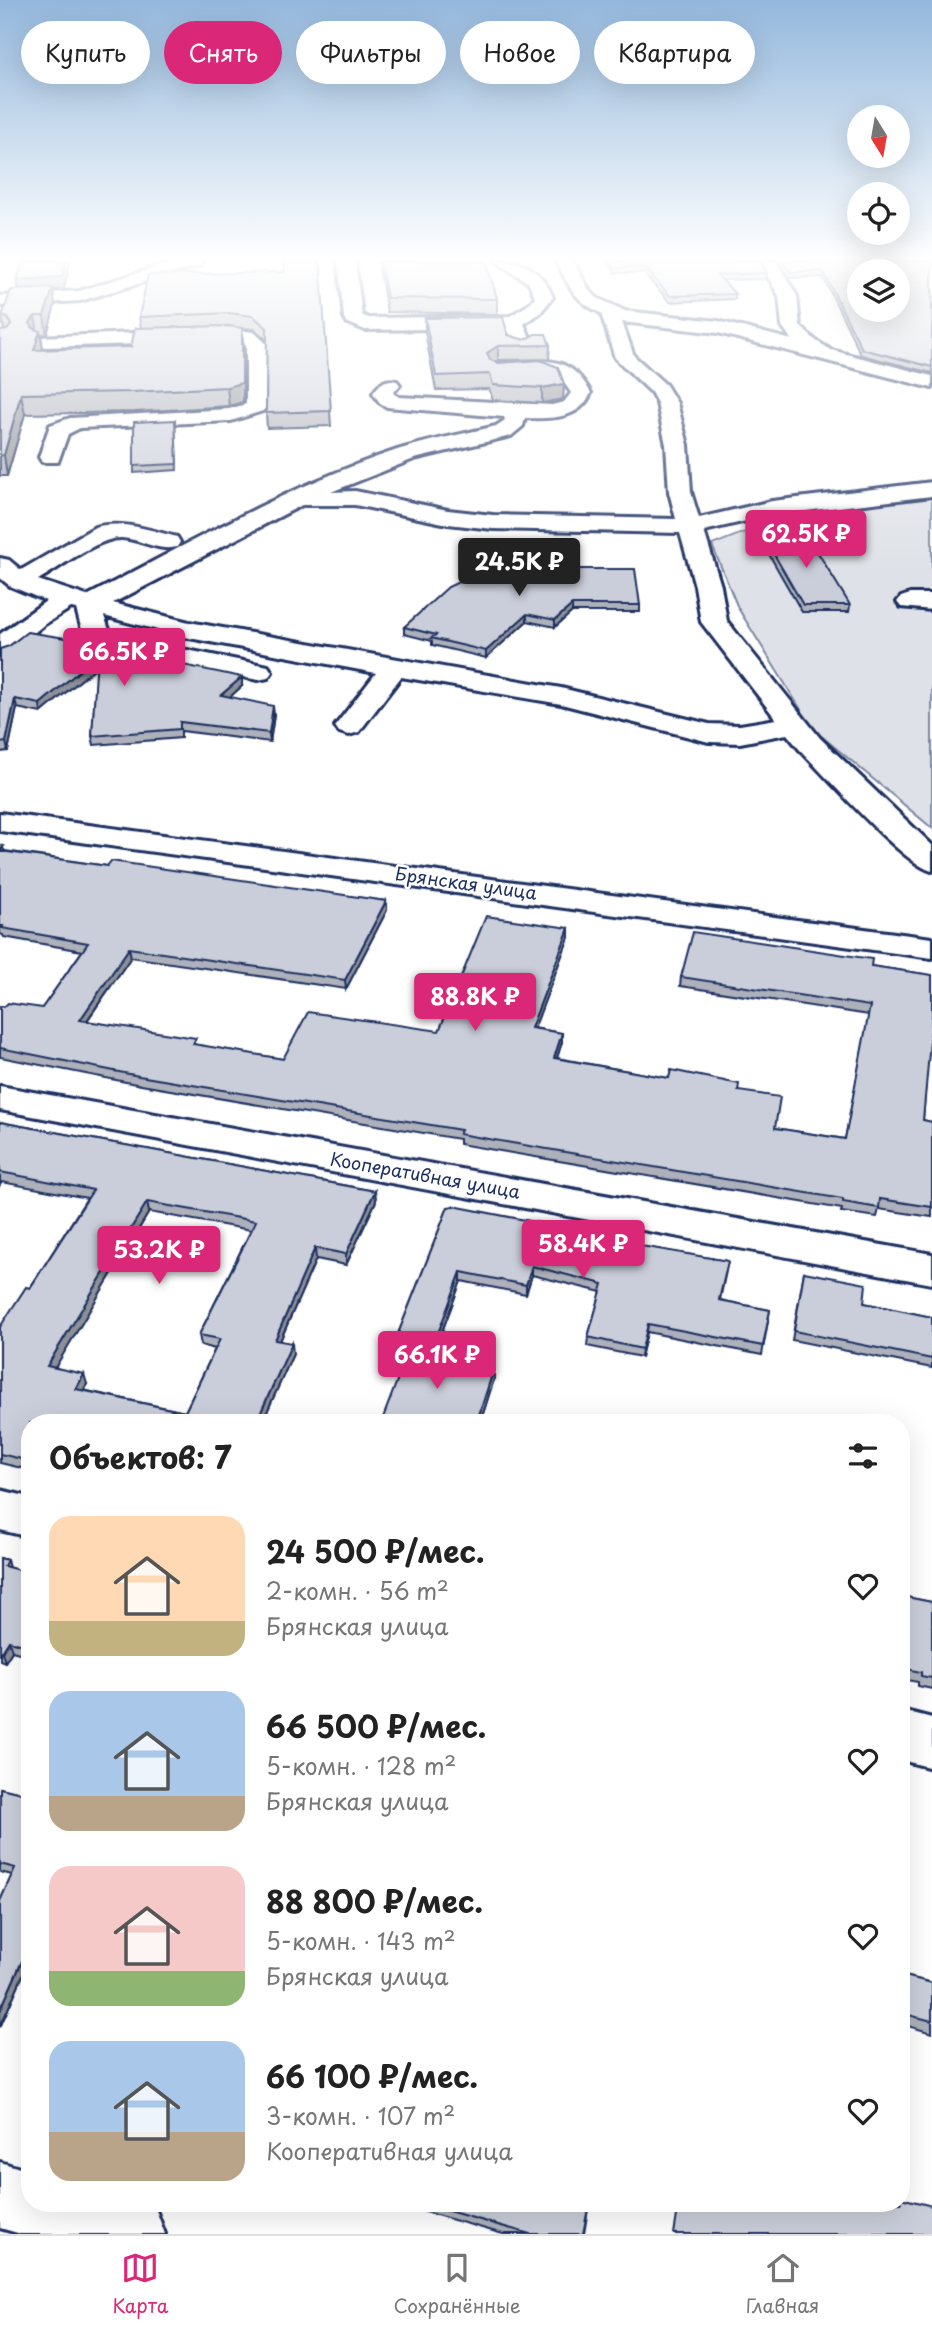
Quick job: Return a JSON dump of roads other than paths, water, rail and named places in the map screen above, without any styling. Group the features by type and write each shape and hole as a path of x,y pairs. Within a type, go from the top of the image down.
{"street":[{"path":"50,457 58,430 77,422 231,415 252,410 256,407 256,365"},
{"path":"633,365 659,389 667,403 677,445 680,492 708,586 714,622 792,724 906,839 932,861"},
{"path":"869,365 932,382"},
{"path":"390,384 383,393 394,403 513,411 571,407 580,399 581,393 563,369 499,369"},
{"path":"0,647 36,618 143,577 283,505 387,460 510,428 516,422 513,411"},
{"path":"283,505 315,499 355,498 470,520 690,526 772,508 932,489"},
{"path":"6,576 103,532 125,531 168,542"},
{"path":"6,576 77,603 189,630 561,696 709,733 740,734 792,724"},
{"path":"6,576 116,581 143,577"},
{"path":"77,603 97,636 103,640 258,672"},
{"path":"349,726 394,668"},
{"name":"Брянская улица","path":"0,822 924,944"},
{"name":"Кооперативная улица","path":"0,1098 932,1269"},
{"path":"0,1510 21,1515"},
{"path":"910,1737 932,1743"},
{"path":"0,2195 21,2201"},
{"path":"58,2212 132,2234"}]}
